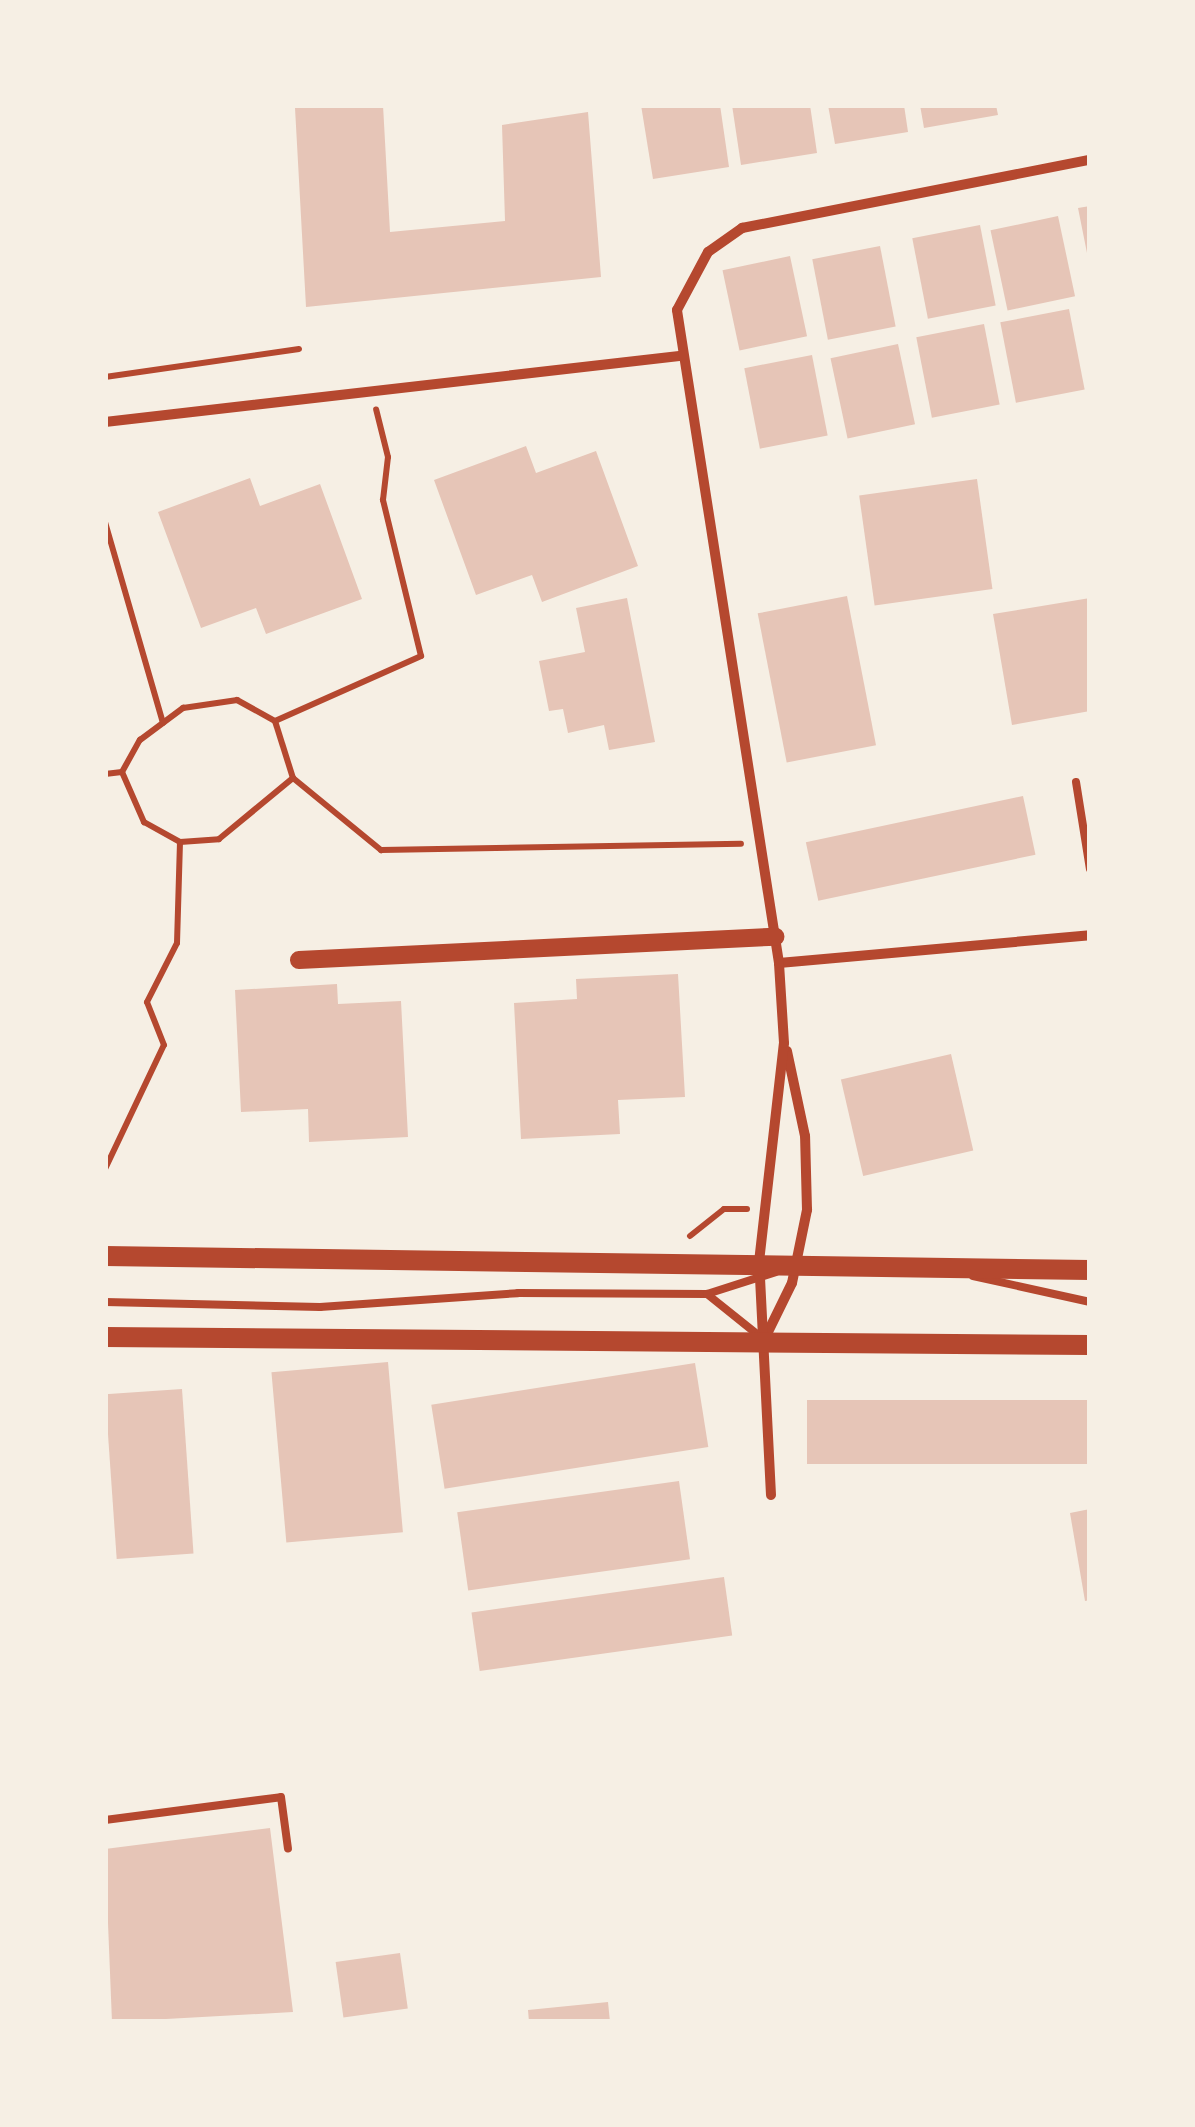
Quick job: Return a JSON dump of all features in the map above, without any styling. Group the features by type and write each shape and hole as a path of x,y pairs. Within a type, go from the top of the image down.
{"main road":[{"path":"105,1256 759,1270 798,1263 1090,1270"},
{"path":"111,1338 764,1339 1090,1345"}],"street":[{"path":"764,1339 798,1263 805,1136 784,1043 762,843 679,356 677,310 690,278 742,228 1090,160"},
{"path":"105,422 679,356"},
{"path":"778,964 1090,935"},
{"path":"299,960 775,938"},
{"path":"771,1495 759,1270 784,1043"}],"lane":[{"path":"1076,782 1090,869"},
{"path":"942,1268 1090,1302"},
{"path":"105,1302 320,1307 518,1293 707,1294 759,1270"},
{"path":"707,1294 764,1339"},
{"path":"1048,1344 1090,1337"},
{"path":"105,1820 280,1797 288,1849"}],"path":[{"path":"105,376 299,349"},
{"path":"276,721 421,656 383,500 388,457 371,391"},
{"path":"105,522 163,724"},
{"path":"105,774 122,772 163,724 183,708 237,700 276,721 293,778 380,850 762,843"},
{"path":"122,772 144,822 180,842 219,839 293,778"},
{"path":"105,1170 164,1045 147,1002 177,943 180,842"}],"building":[{"path":"383,105 390,232 505,221 502,125 588,112 601,277 306,307 295,108"},
{"path":"641,105 720,105 729,167 653,179"},
{"path":"732,105 810,105 817,153 741,165"},
{"path":"828,105 904,105 908,132 835,144"},
{"path":"920,105 996,105 998,115 924,128"},
{"path":"1090,206 1090,257 1088,258 1078,208"},
{"path":"1058,216 1075,296 1008,311 991,230"},
{"path":"980,225 996,305 928,319 912,238"},
{"path":"880,246 896,326 828,340 812,259"},
{"path":"790,256 807,336 740,351 723,270"},
{"path":"1069,309 1085,389 1016,403 1000,322"},
{"path":"984,324 1000,404 932,418 916,337"},
{"path":"898,344 915,424 848,439 831,358"},
{"path":"812,355 828,435 760,449 744,368"},
{"path":"526,446 536,473 596,451 638,566 542,602 532,575 476,595 434,480"},
{"path":"250,478 260,506 320,484 362,599 266,634 256,608 201,628 158,512"},
{"path":"977,479 992,589 875,605 859,496"},
{"path":"847,596 876,745 787,763 758,613"},
{"path":"627,598 655,742 609,750 604,725 568,733 563,709 549,711 539,661 585,652 576,608"},
{"path":"1090,598 1090,711 1012,725 993,614"},
{"path":"1023,796 1035,855 818,901 806,842"},
{"path":"678,974 685,1097 618,1100 620,1134 521,1139 514,1003 577,999 576,979"},
{"path":"337,984 338,1004 401,1001 408,1137 309,1142 308,1109 241,1112 235,990"},
{"path":"951,1054 973,1150 863,1176 841,1079"},
{"path":"388,1362 403,1532 286,1543 271,1372"},
{"path":"695,1363 708,1447 445,1489 431,1405"},
{"path":"182,1389 194,1554 117,1559 105,1394"},
{"path":"807,1400 1090,1400 1090,1464 807,1464"},
{"path":"679,1481 690,1559 468,1590 457,1512"},
{"path":"1090,1509 1090,1600 1085,1601 1070,1513"},
{"path":"724,1577 732,1635 480,1671 471,1612"},
{"path":"270,1828 293,2012 112,2022 105,1849"},
{"path":"400,1953 408,2008 343,2018 336,1962"},
{"path":"608,2002 610,2022 529,2022 528,2010"}]}
